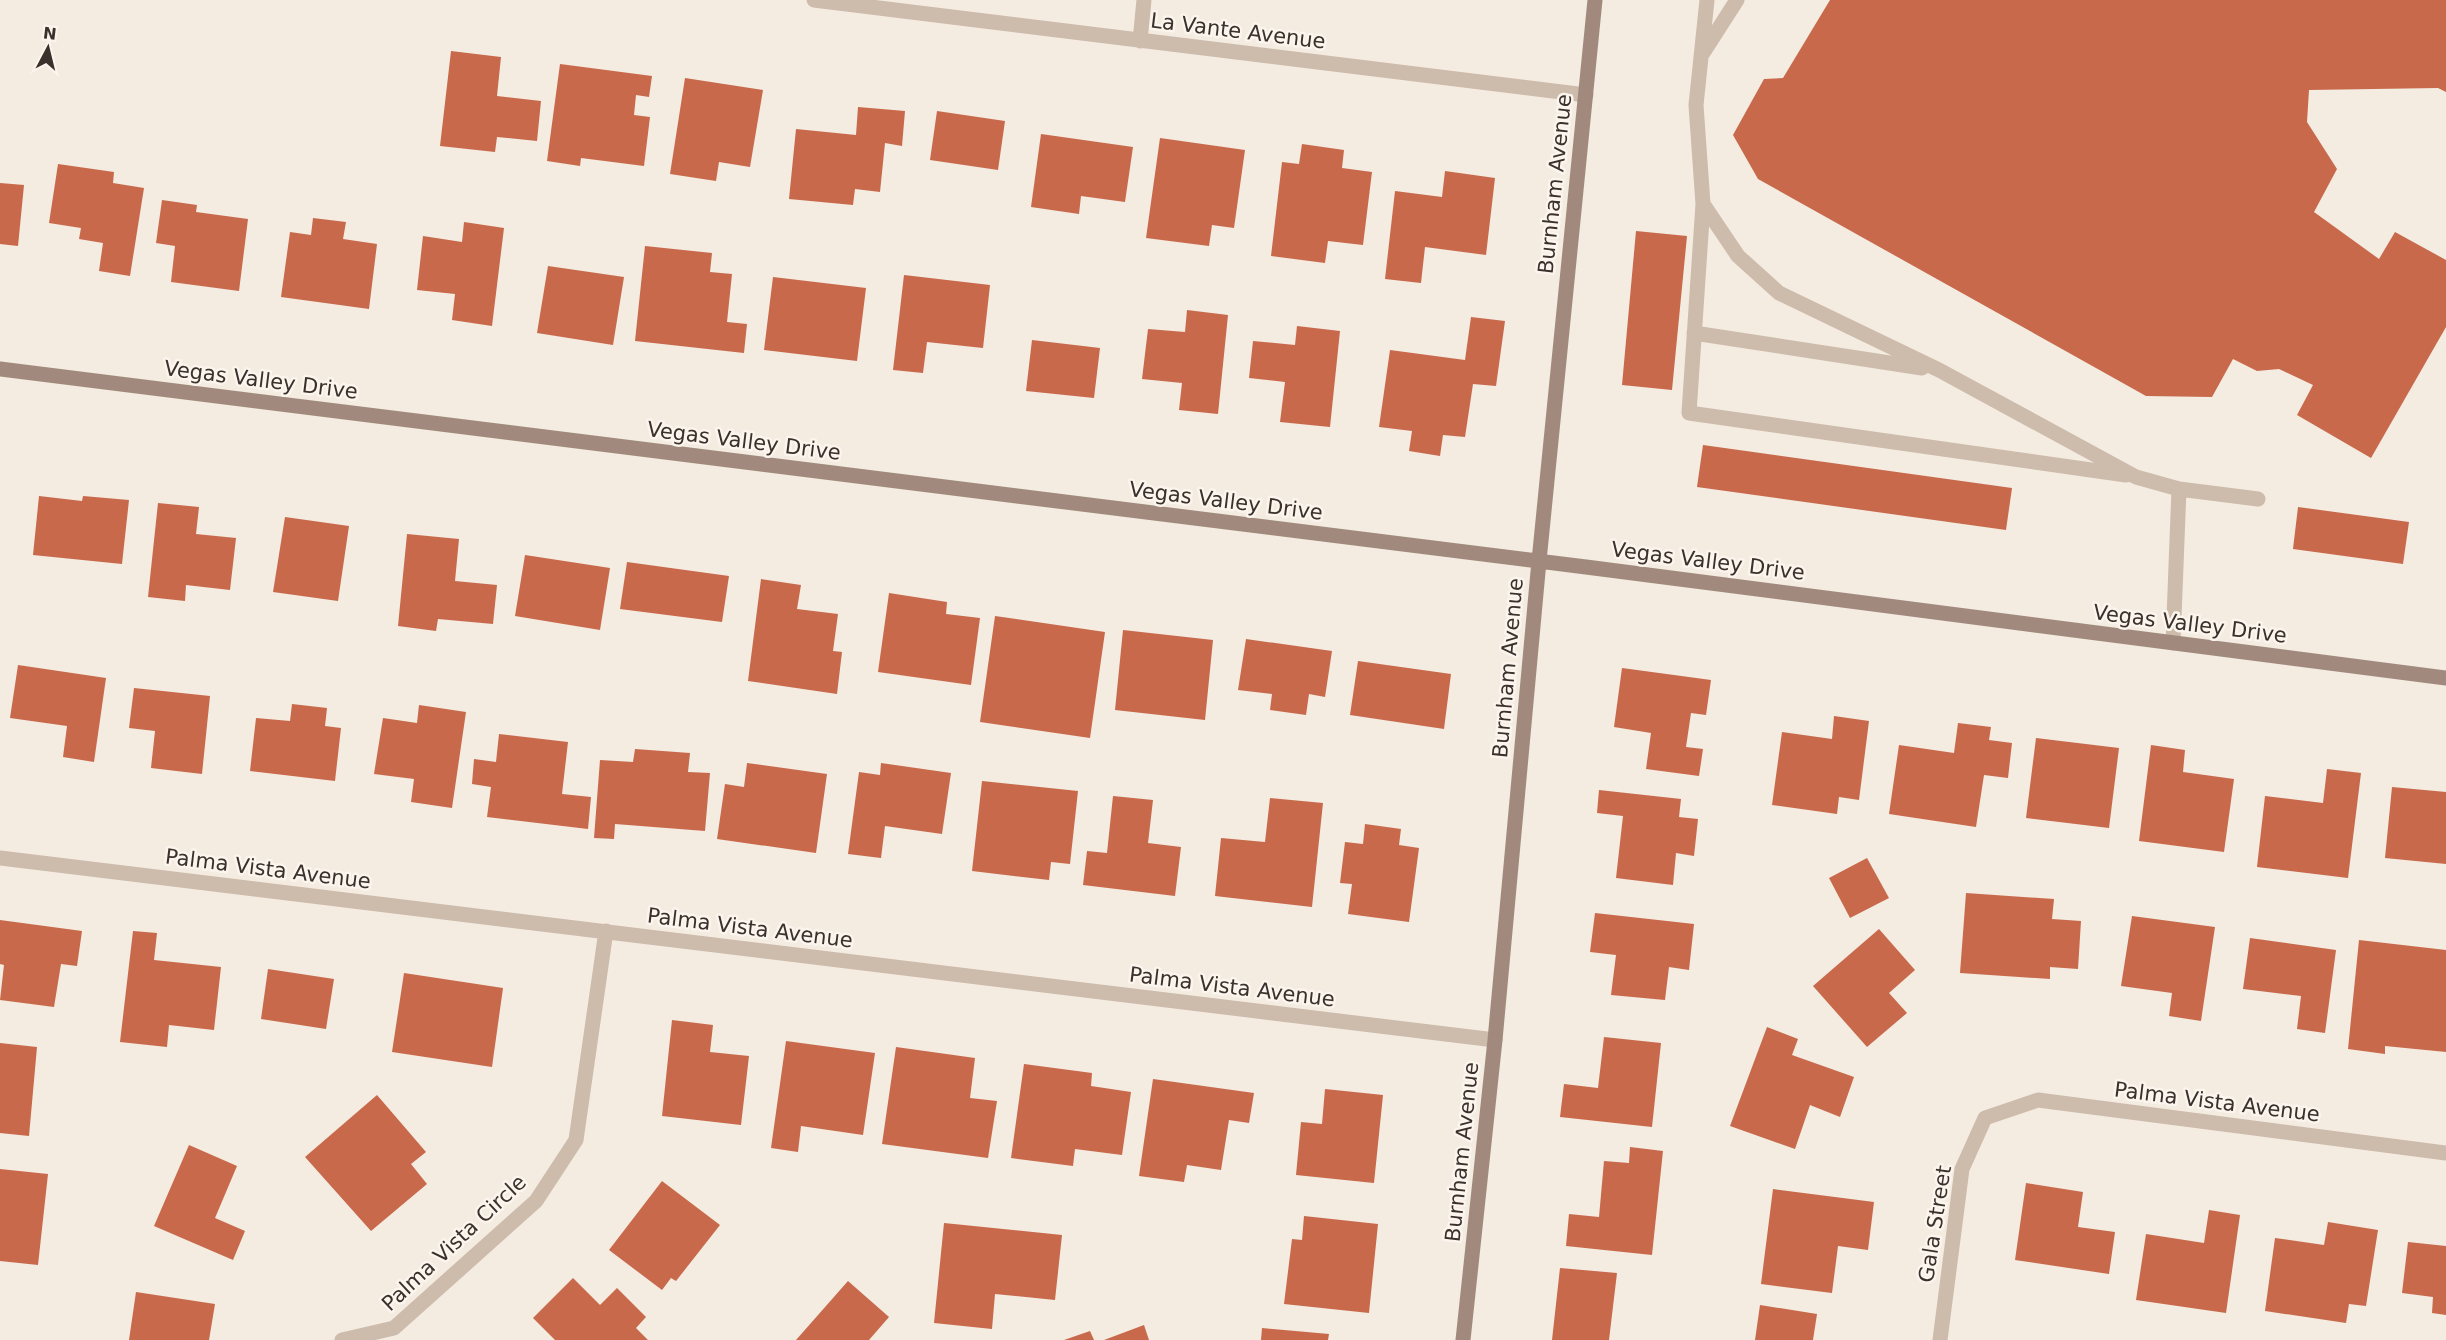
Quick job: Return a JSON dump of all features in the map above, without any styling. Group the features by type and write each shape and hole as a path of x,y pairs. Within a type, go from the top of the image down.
{"street":[{"name":"La Vante Avenue","path":"814,0 1586,95"},
{"path":"1140,40 1144,0"},
{"name":"Burnham Avenue","path":"1462,1340 1495,1040 1539,561 1595,0"},
{"path":"1707,0 1696,105 1703,204 1689,413 2136,477 2179,489 2258,499"},
{"path":"1701,55 1737,0"},
{"path":"1703,204 1738,256 1779,293 1939,370 2136,477"},
{"path":"1694,333 1939,370"},
{"name":"Vegas Valley Drive","path":"0,369 1539,561 2446,678"},
{"path":"2173,643 2179,489"},
{"name":"Palma Vista Avenue","path":"0,858 1495,1040"},
{"name":"Palma Vista Circle","path":"342,1340 394,1328 536,1201 576,1140 606,931"},
{"name":"Palma Vista Avenue","path":"1985,1118 2038,1100 2446,1153"},
{"name":"Gala Street","path":"1940,1340 1962,1169 1985,1118"}],"building":[{"path":"1830,0 2446,0 2446,92 2438,88 2309,90 2307,122 2337,169 2314,212 2379,259 2395,232 2446,260 2446,327 2371,458 2297,415 2313,385 2279,369 2257,371 2233,359 2212,397 2146,396 1758,179 1733,135 1764,79 1783,78"},
{"path":"451,51 501,57 497,96 541,101 537,141 497,137 495,152 440,146"},
{"path":"560,64 652,76 649,97 636,95 634,115 650,117 644,166 581,158 580,166 547,161"},
{"path":"685,78 763,90 750,167 719,162 716,181 670,174"},
{"path":"858,107 905,111 902,146 885,143 880,192 855,189 853,205 789,199 796,129 856,135"},
{"path":"937,111 1005,121 998,170 930,160"},
{"path":"1041,134 1133,147 1125,202 1081,196 1079,214 1031,207"},
{"path":"1160,138 1245,150 1234,228 1212,225 1209,246 1146,238"},
{"path":"1302,144 1344,150 1342,168 1372,172 1363,245 1328,241 1325,263 1271,256 1282,162 1299,164"},
{"path":"58,164 114,172 113,183 144,188 130,276 99,271 103,243 79,239 81,228 49,223"},
{"path":"1445,171 1495,178 1486,255 1425,247 1421,283 1385,279 1395,191 1442,197"},
{"path":"0,183 24,185 18,246 0,244"},
{"path":"162,200 197,205 196,212 248,219 239,291 171,282 175,246 156,243"},
{"path":"313,218 346,222 343,239 377,244 369,309 281,297 290,232 311,235"},
{"path":"464,222 504,228 492,326 452,320 455,294 417,290 423,236 462,242"},
{"path":"1636,231 1687,236 1672,390 1622,385"},
{"path":"645,246 712,253 710,272 732,274 727,322 747,324 744,353 635,341"},
{"path":"548,266 624,277 613,345 537,333"},
{"path":"904,275 990,285 983,348 927,342 923,373 893,370"},
{"path":"773,277 866,288 857,361 764,350"},
{"path":"1187,310 1228,315 1218,414 1179,410 1182,383 1142,379 1148,329 1185,332"},
{"path":"1471,317 1505,321 1496,386 1473,384 1465,437 1443,435 1440,456 1409,451 1412,431 1379,427 1390,350 1465,360"},
{"path":"1297,326 1340,331 1330,427 1280,422 1285,382 1249,378 1253,341 1295,345"},
{"path":"1032,340 1100,348 1094,398 1026,391"},
{"path":"1703,445 2012,488 2006,530 1697,487"},
{"path":"39,496 82,501 83,496 129,500 122,564 33,555"},
{"path":"158,503 199,507 196,534 236,538 230,590 186,585 185,601 148,597"},
{"path":"2298,507 2409,522 2403,564 2293,549"},
{"path":"285,517 349,526 338,601 273,592"},
{"path":"407,534 459,539 455,581 497,585 493,624 438,619 436,631 398,626"},
{"path":"525,555 610,568 600,630 515,616"},
{"path":"627,562 729,576 722,622 620,609"},
{"path":"761,579 801,585 797,609 838,614 833,651 842,652 837,694 748,681"},
{"path":"889,593 947,602 946,614 980,618 971,685 878,672"},
{"path":"995,616 1105,632 1090,738 980,722"},
{"path":"1123,630 1213,640 1205,720 1115,710"},
{"path":"1246,639 1332,651 1325,697 1309,694 1306,715 1270,710 1272,694 1238,690"},
{"path":"1358,661 1451,674 1444,729 1350,715"},
{"path":"18,665 106,678 94,762 63,757 67,726 10,718"},
{"path":"1622,668 1711,680 1706,715 1691,713 1686,747 1703,749 1699,776 1646,769 1651,733 1614,727"},
{"path":"134,688 210,696 202,774 151,768 155,731 129,728"},
{"path":"292,704 327,708 325,726 341,728 335,781 250,771 256,718 290,721"},
{"path":"419,705 466,712 452,808 411,802 414,779 374,774 383,718 417,723"},
{"path":"1834,716 1869,721 1859,800 1839,797 1837,814 1772,805 1782,732 1832,739"},
{"path":"1958,723 1991,727 1989,740 2012,743 2008,778 1984,775 1976,827 1889,814 1899,745 1954,753"},
{"path":"499,734 568,742 562,794 591,797 588,829 487,817 491,787 472,784 474,759 496,762"},
{"path":"2036,738 2119,748 2109,828 2026,818"},
{"path":"2151,745 2185,750 2183,772 2234,779 2224,852 2139,841"},
{"path":"635,749 690,753 688,772 710,773 705,831 615,824 614,839 594,838 600,760 633,762"},
{"path":"747,763 827,774 816,853 717,839 725,784 744,787"},
{"path":"881,763 951,773 942,834 885,826 881,858 848,854 859,772 880,775"},
{"path":"2327,769 2361,773 2348,878 2257,867 2265,796 2323,803"},
{"path":"982,781 1078,791 1070,864 1051,862 1049,880 972,871"},
{"path":"2392,787 2446,792 2446,864 2385,858"},
{"path":"1599,790 1681,799 1679,817 1698,819 1694,856 1676,853 1673,885 1616,878 1623,816 1597,813"},
{"path":"1113,796 1153,800 1148,843 1181,847 1175,896 1083,885 1087,851 1107,853"},
{"path":"1270,798 1323,803 1312,907 1215,896 1221,838 1265,842"},
{"path":"1365,824 1401,829 1399,845 1419,848 1409,922 1348,914 1352,884 1340,883 1345,842 1363,844"},
{"path":"1867,858 1889,898 1850,918 1829,878"},
{"path":"1966,893 2054,899 2052,919 2081,921 2078,969 2050,967 2050,979 1960,973"},
{"path":"1595,913 1694,924 1689,970 1669,967 1665,1000 1611,995 1616,955 1590,952"},
{"path":"2132,916 2215,927 2201,1021 2169,1016 2172,993 2121,986"},
{"path":"0,920 82,931 77,966 61,964 54,1007 0,1000 4,965 0,964"},
{"path":"1879,929 1915,970 1889,993 1907,1013 1867,1047 1813,986"},
{"path":"133,931 157,933 154,960 221,967 214,1030 169,1025 167,1047 120,1042"},
{"path":"2250,938 2336,950 2325,1033 2297,1029 2301,996 2243,989"},
{"path":"2359,940 2446,950 2446,1052 2385,1046 2385,1054 2348,1049"},
{"path":"268,969 334,979 326,1029 261,1019"},
{"path":"404,973 503,988 492,1067 392,1052"},
{"path":"672,1020 713,1025 710,1052 749,1056 741,1125 662,1116"},
{"path":"1767,1027 1798,1039 1792,1055 1854,1077 1840,1117 1810,1105 1795,1149 1730,1126"},
{"path":"1604,1037 1661,1043 1652,1127 1560,1117 1564,1084 1598,1088"},
{"path":"786,1041 875,1053 863,1135 801,1126 798,1152 771,1148"},
{"path":"0,1043 37,1047 29,1136 0,1133"},
{"path":"896,1047 975,1058 970,1098 997,1101 988,1158 882,1144"},
{"path":"1024,1064 1092,1073 1091,1086 1131,1092 1122,1155 1075,1149 1073,1166 1011,1158"},
{"path":"1153,1079 1254,1093 1249,1123 1229,1120 1221,1170 1187,1165 1184,1182 1139,1176"},
{"path":"1325,1089 1383,1095 1374,1183 1296,1175 1301,1122 1322,1124"},
{"path":"377,1095 426,1152 411,1164 427,1184 371,1231 305,1157"},
{"path":"189,1145 237,1166 215,1218 245,1231 233,1260 154,1226"},
{"path":"1630,1147 1663,1151 1652,1255 1566,1246 1569,1214 1599,1217 1604,1161 1629,1163"},
{"path":"0,1169 48,1174 38,1265 0,1261"},
{"path":"662,1181 720,1225 676,1281 671,1278 662,1290 609,1250"},
{"path":"2026,1183 2083,1192 2078,1227 2115,1232 2109,1274 2015,1260"},
{"path":"1773,1189 1874,1202 1868,1250 1838,1246 1832,1293 1761,1284"},
{"path":"2209,1210 2240,1215 2226,1313 2136,1300 2146,1234 2204,1243"},
{"path":"1304,1216 1378,1224 1369,1313 1284,1304 1292,1239 1302,1240"},
{"path":"2328,1222 2378,1230 2366,1306 2349,1304 2346,1323 2265,1311 2275,1238 2324,1245"},
{"path":"944,1223 1062,1235 1055,1300 995,1294 992,1329 934,1323"},
{"path":"2408,1242 2446,1246 2446,1315 2432,1313 2433,1297 2402,1293"},
{"path":"1560,1268 1617,1273 1609,1340 1552,1340"},
{"path":"573,1278 600,1305 617,1288 646,1317 636,1328 648,1340 555,1340 533,1318"},
{"path":"848,1281 889,1317 869,1340 796,1340"},
{"path":"136,1292 215,1304 209,1340 129,1340"},
{"path":"1760,1305 1817,1314 1813,1340 1755,1340"},
{"path":"1144,1325 1149,1340 1104,1340"},
{"path":"1262,1328 1329,1334 1328,1340 1261,1340"},
{"path":"1090,1331 1094,1340 1064,1340"}]}
